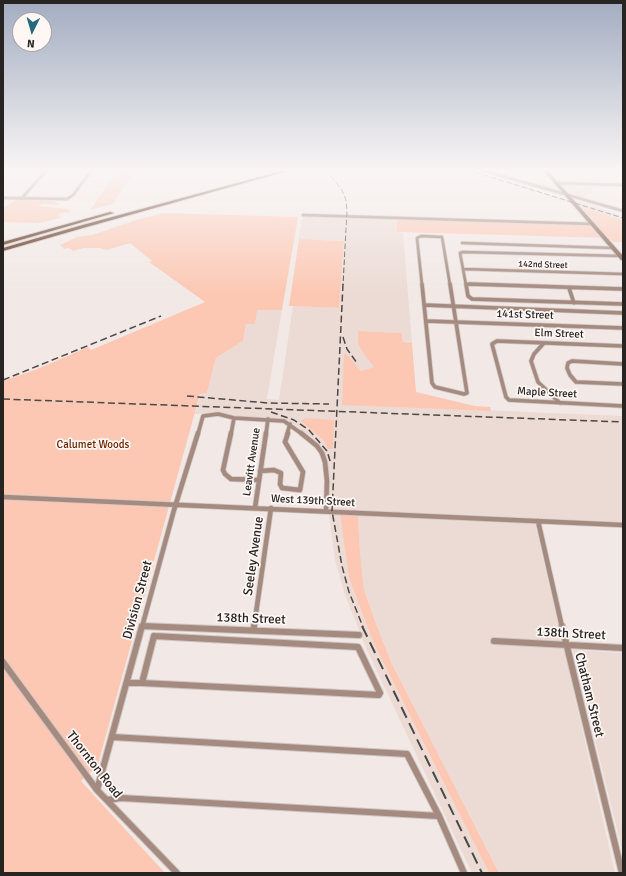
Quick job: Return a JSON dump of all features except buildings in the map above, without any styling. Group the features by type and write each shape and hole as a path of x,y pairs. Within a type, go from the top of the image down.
{"highway":[{"path":"3,244 123,211"},
{"path":"3,250 140,211"}],"main road":[{"path":"581,211 622,258"}],"street":[{"path":"303,215 593,224"},
{"path":"421,236 439,236 442,238 453,307 466,393 464,394 435,387 432,383 417,238 421,236"},
{"path":"462,243 613,248"},
{"path":"622,258 577,255 460,253 468,296 472,299 623,304"},
{"name":"142nd Street","path":"463,269 623,274"},
{"path":"466,284 623,289"},
{"path":"569,288 574,303"},
{"path":"424,305 623,313"},
{"name":"141st Street","path":"426,321 623,328"},
{"name":"Elm Street","path":"494,342 623,346"},
{"name":"Maple Street","path":"494,342 492,344 506,397 509,400 623,406"},
{"path":"544,343 534,354 531,361 538,382 560,403"},
{"path":"623,364 572,361 568,363 567,368 570,375 576,382 623,384"},
{"name":"Division Street","path":"97,790 176,504 203,416 218,414 234,418"},
{"path":"259,480 231,479 223,470 234,418 284,421 290,424 317,446 322,453 325,462 327,481 326,511"},
{"name":"Leavitt Avenue","path":"255,508 268,419"},
{"path":"260,471 274,470 281,473 280,484 282,488 300,490 302,472 299,464 285,442 290,424"},
{"name":"West 139th Street","path":"3,496 623,525"},
{"name":"Seeley Avenue","path":"254,630 271,508"},
{"name":"Chatham Street","path":"538,521 566,645 622,873"},
{"name":"138th Street","path":"142,626 359,635"},
{"path":"127,683 379,695 380,693 358,646 154,636 142,683"},
{"name":"138th Street","path":"494,641 623,648"},
{"name":"Thornton Road","path":"3,662 97,790 177,873"},
{"path":"112,736 407,754 439,816 464,873"},
{"path":"107,800 121,798 439,816"}],"shaded area":[{"path":"595,211 608,211 623,216 623,221"},
{"path":"303,215 397,218 397,232 403,233 412,343 403,342 402,333 358,331 358,344 375,367 361,371 347,354 342,404 623,416 623,522 329,509 327,459 319,445 307,434 291,423 280,419 236,417 232,415 211,413 195,414 201,394 207,393 216,358 243,341 246,324 256,310 282,310 267,399 279,400 293,306 339,308 344,241 298,239","holes":["333,420 332,449 328,449 324,441 302,421"]},
{"path":"329,514 340,514 349,578 373,642 489,873 472,873 366,648 344,592 335,560"},
{"path":"358,515 535,523 615,873 499,873 391,662 364,589"},
{"path":"573,650 623,653 623,854"}],"green space":[{"path":"3,211 72,212 61,213 59,215 61,218 39,223 3,222"},
{"path":"585,211 595,211 623,221 623,242 613,242 609,238 397,232 397,218 593,224 597,226"},
{"name":"Calumet Woods","path":"164,213 298,217 282,310 257,310 255,324 246,324 243,341 216,358 207,393 200,394 98,764 81,781 165,873 3,873 3,381 35,370 88,347 91,350 205,302 149,262 152,261 130,243 107,250 100,248 84,248 73,251 69,248 64,249 60,245 77,237 92,235 139,219"},
{"path":"299,239 344,241 339,308 289,306"},
{"path":"358,331 402,333 403,342 412,343 416,392 475,406 490,407 491,411 342,405 344,354 347,354 361,371 374,367 358,344"},
{"path":"305,418 334,420 333,449 328,449 324,441 301,421"},
{"path":"340,514 358,515 364,589 391,662 499,873 489,873 373,642 349,578"}],"railway":[{"path":"343,285 347,211"},
{"path":"600,211 623,218"},
{"path":"337,411 343,284"},
{"path":"3,380 161,316"},
{"path":"343,337 347,349 357,363"},
{"path":"187,396 268,403 329,404"},
{"path":"3,399 337,411"},
{"path":"337,411 623,422"},
{"path":"337,411 332,511 342,566 349,592 363,627"},
{"path":"271,412 294,420 309,430 327,451 331,464"},
{"path":"362,626 482,873"}]}
